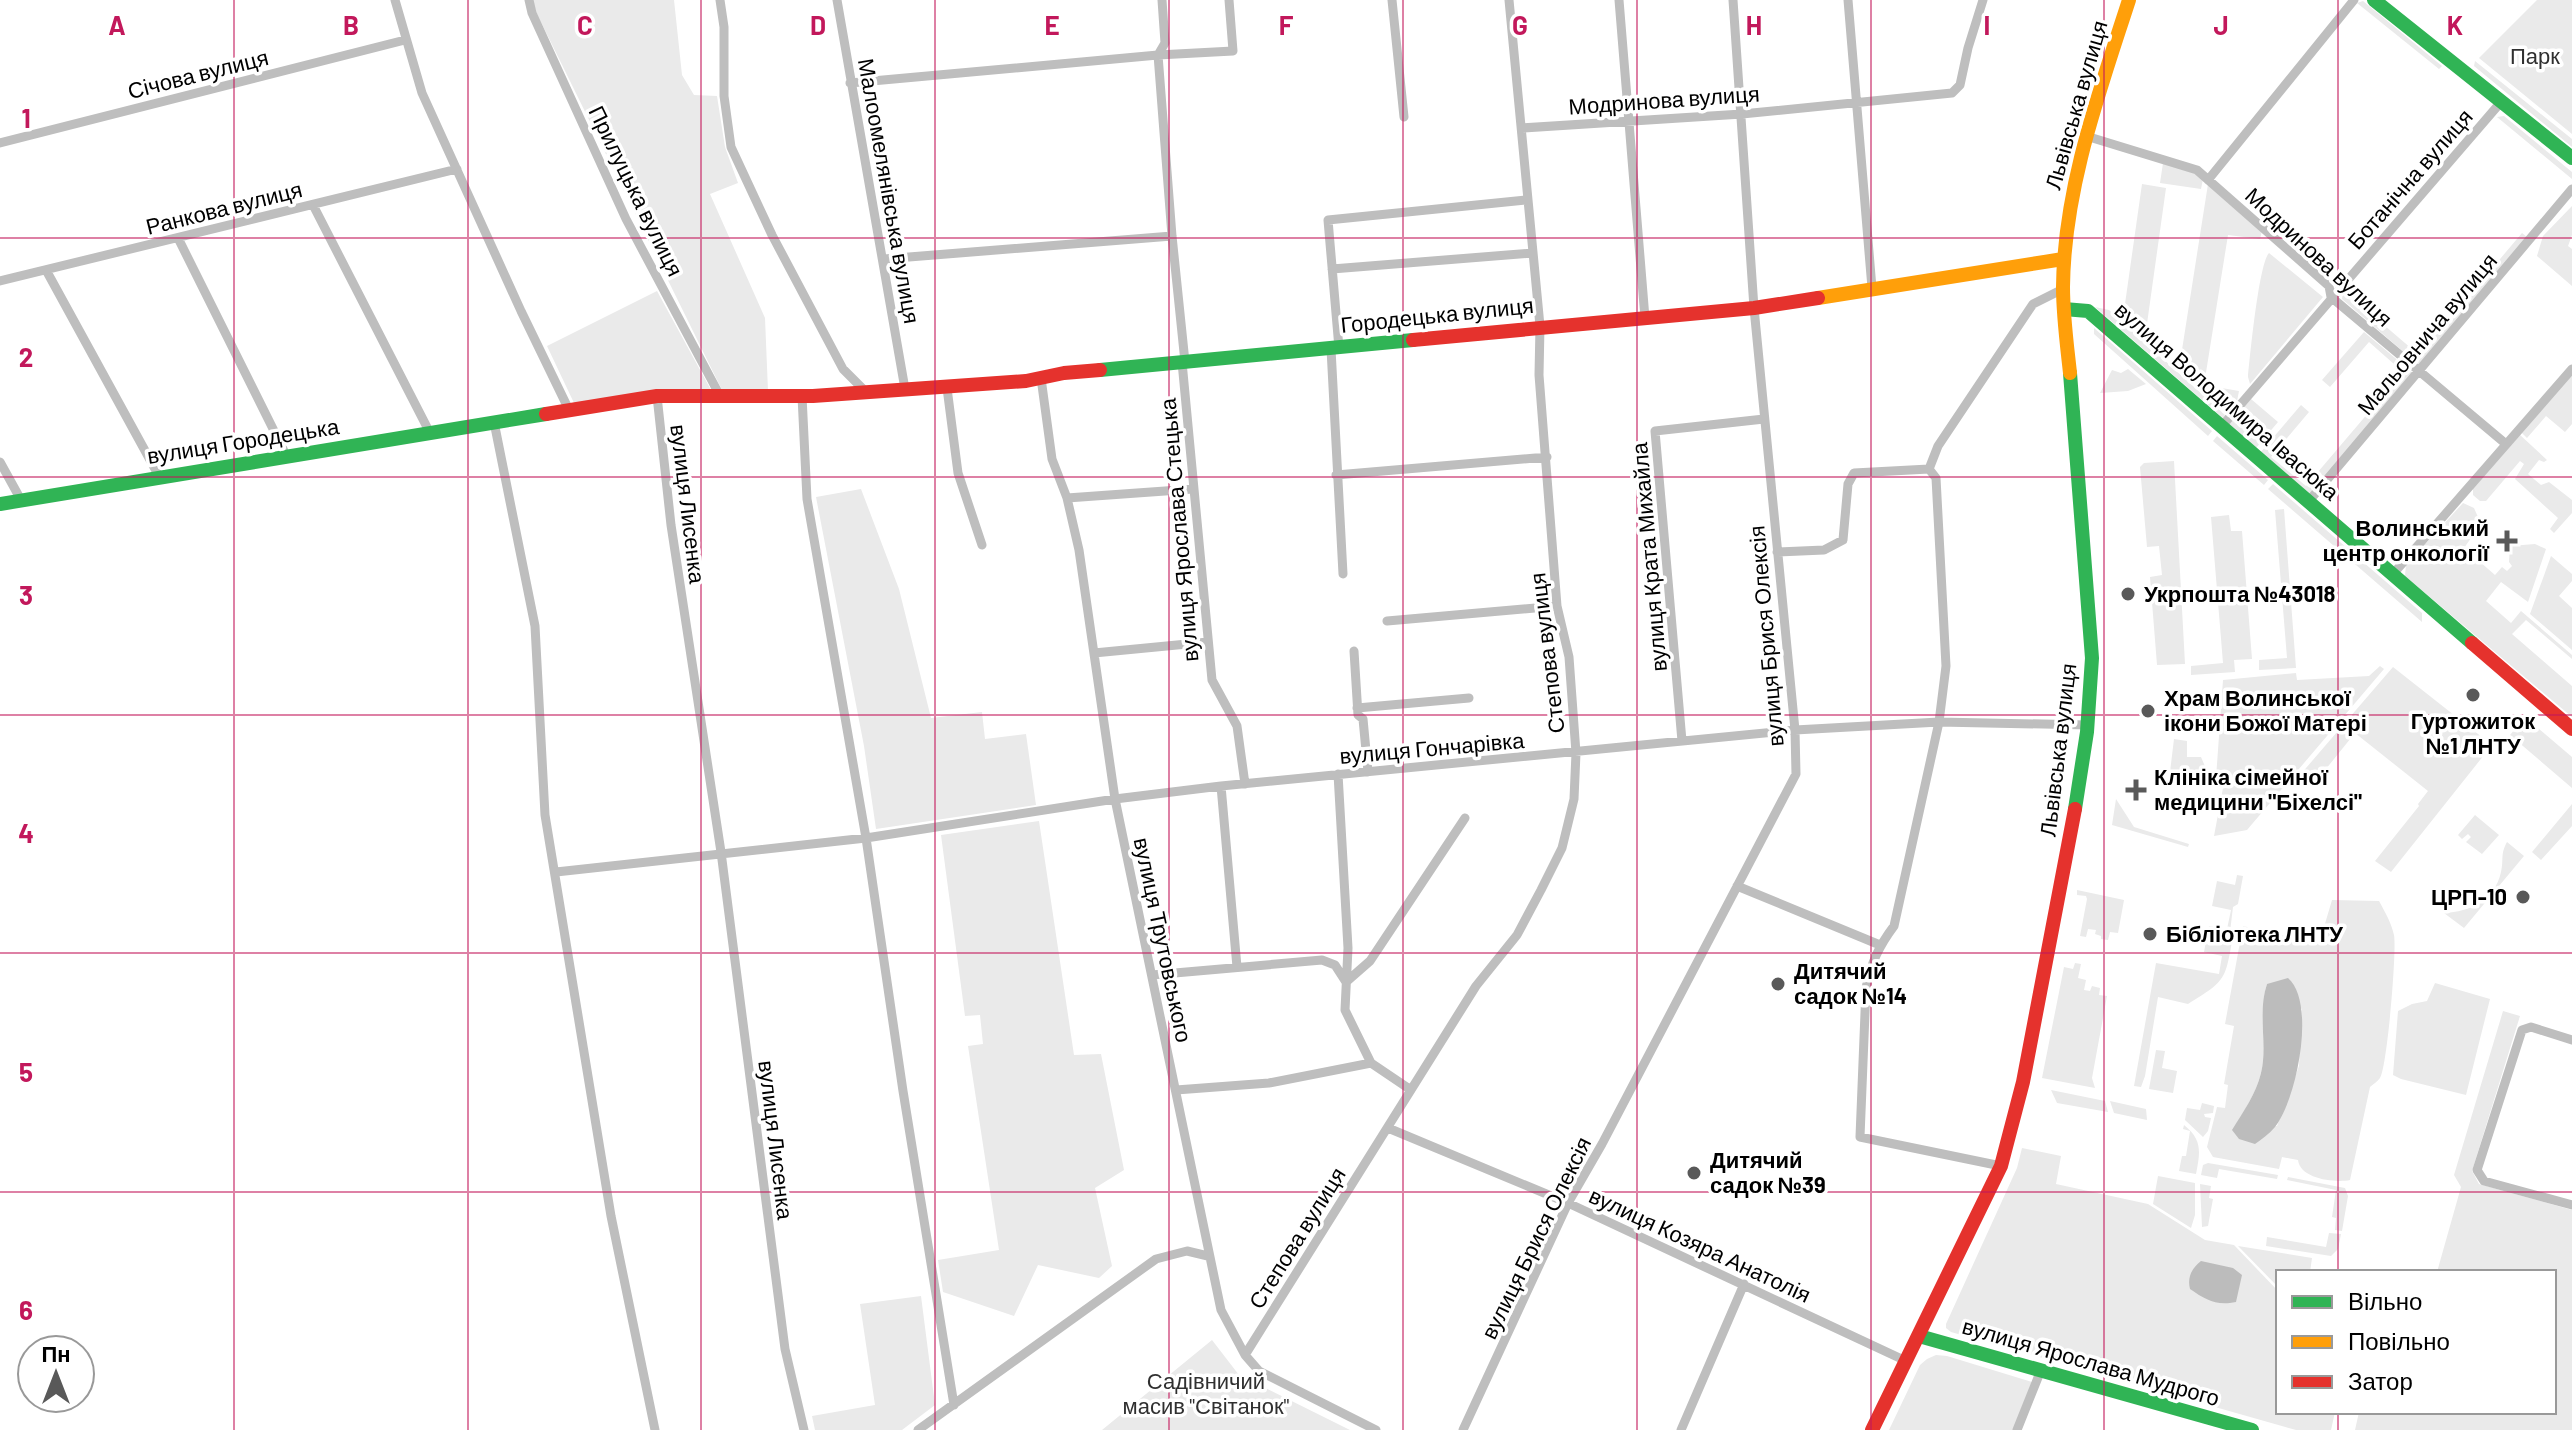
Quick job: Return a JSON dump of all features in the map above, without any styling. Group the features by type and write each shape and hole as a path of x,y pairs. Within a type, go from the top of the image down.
{"street":[{"path":"395,0 422,93 569,410"},
{"name":"Прилуцька вулиця","path":"529,0 532,13 626,219 719,394"},
{"path":"720,0 724,27 724,96 731,147 772,235 843,369 866,392"},
{"name":"Малоомелянівська вулиця","path":"837,0 905,389"},
{"name":"вулиця Ярослава Стецька","path":"1162,0 1165,43 1158,55 1193,489 1212,680 1237,726 1245,784"},
{"path":"850,83 1233,51 1229,0"},
{"path":"1392,0 1404,117"},
{"name":"Степова вулиця","path":"1245,1355 1476,986 1517,935 1562,848 1574,799 1576,753 1569,657 1557,606 1539,375 1540,326 1509,0"},
{"path":"1619,0 1645,318"},
{"name":"вулиця Брися Олексія","path":"1463,1430 1568,1203 1796,774 1795,730 1754,308 1733,0"},
{"path":"1848,0 1872,288"},
{"name":"Модринова вулиця","path":"1522,128 1742,114 1952,93 1960,85 1983,0"},
{"name":"Львівська вулиця","path":"1872,1430 2001,1166 2023,1082 2076,804 2088,725 2092,658 2064,309 2063,259 2073,189 2086,136 2129,0"},
{"path":"2208,180 2354,0"},
{"path":"2374,0 2572,158"},
{"name":"Січова вулиця","path":"0,143 405,40"},
{"name":"Ботанічна вулиця","path":"2222,426 2501,102"},
{"name":"Модринова вулиця","path":"2086,136 2197,170 2329,286 2331,297 2506,444"},
{"name":"Ранкова вулиця","path":"0,281 457,169"},
{"name":"Мальовнича вулиця","path":"2309,501 2572,189"},
{"path":"1343,574 1336,475 1335,349 1328,220 1526,200"},
{"path":"313,205 430,433"},
{"path":"884,259 1172,236"},
{"path":"178,238 287,457"},
{"path":"1332,269 1532,253"},
{"name":"Городецька вулиця","path":"657,396 808,396 947,388 1064,373 1754,308 2063,259"},
{"path":"46,270 160,478"},
{"path":"1929,469 1938,446 2033,304 2063,289"},
{"name":"вулиця Володимира Івасюка","path":"2064,309 2088,311 2572,729"},
{"path":"2393,574 2572,369"},
{"name":"вулиця Трутовського","path":"1041,378 1052,459 1067,498 1079,550 1115,799 1221,1310 1245,1355 1259,1371 1376,1430"},
{"path":"947,388 958,473 982,545"},
{"name":"вулиця Городецька","path":"0,504 657,396"},
{"name":"вулиця Лисенка","path":"657,396 671,525 721,852 785,1349 804,1430"},
{"path":"808,396 807,499 866,838 954,1405"},
{"name":"вулиця Крата Михайла","path":"1682,741 1655,431 1764,419"},
{"path":"494,422 535,626 545,815 611,1216 655,1430"},
{"path":"1336,475 1547,457"},
{"path":"0,462 21,500"},
{"path":"1777,552 1824,550 1843,540 1848,484 1854,473 1929,469"},
{"path":"1929,469 1936,478 1946,666 1939,722 1894,926 1870,966 1866,988 1860,1137 2001,1166"},
{"path":"1067,498 1193,489"},
{"path":"1387,621 1557,606"},
{"path":"1094,653 1208,642"},
{"path":"1354,651 1357,708 1358,715 1363,719 1368,772"},
{"path":"1357,708 1469,698"},
{"name":"вулиця Гончарівка","path":"1115,799 1795,730 1939,722 2088,725"},
{"path":"1338,774 1348,948 1345,1010 1371,1063 1411,1090"},
{"path":"1221,786 1237,967"},
{"path":"556,872 866,838 1115,799"},
{"path":"1346,982 1370,961 1465,818"},
{"path":"1737,886 1880,945"},
{"path":"1152,975 1322,960 1335,965 1346,982"},
{"path":"2572,1040 2531,1027 2522,1030 2477,1166 2478,1173 2489,1182 2572,1205"},
{"path":"1176,1090 1269,1083 1371,1063"},
{"name":"вулиця Козяра Анатолія","path":"1388,1128 1568,1203 1906,1361"},
{"path":"918,1430 1156,1259 1187,1251 1208,1256"},
{"path":"1681,1430 1744,1284"},
{"name":"вулиця Ярослава Мудрого","path":"1919,1336 2236,1428 2252,1430"},
{"path":"2017,1430 2041,1370"}],"green space":[{"path":"533,0 674,0 682,75 694,95 717,96 725,147 738,183 710,194 765,318 768,391 722,390 536,12"},
{"name":"Парк","path":"2537,0 2572,0 2572,134 2479,58"},
{"path":"2363,1 2442,66 2439,69 2357,3"},
{"path":"2475,61 2572,139 2572,147 2474,66"},
{"path":"2504,116 2572,172 2572,179 2497,117"},
{"path":"2163,163 2196,173 2203,179 2201,189 2160,183"},
{"path":"2142,184 2166,188 2145,338 2123,318"},
{"path":"2208,184 2262,231 2260,239 2228,235 2204,385 2239,391 2237,401 2227,413 2179,369"},
{"path":"2572,206 2572,235 2568,246 2572,249 2572,286 2537,256 2543,236"},
{"path":"2522,233 2527,237 2419,365 2342,299 2343,290 2419,355"},
{"path":"2269,253 2323,297 2250,384 2248,377 2256,311"},
{"path":"657,291 711,390 574,403 547,346"},
{"path":"2095,307 2109,310 2225,415 2223,418"},
{"path":"2094,328 2212,431 2208,436 2094,334"},
{"path":"2364,332 2413,373 2310,494 2260,453 2301,405 2309,412 2271,457 2306,486 2403,372 2369,342 2330,387 2322,380"},
{"path":"2128,369 2146,384 2128,391 2100,393 2112,370 2121,373"},
{"path":"2572,373 2572,424 2565,432 2546,416 2527,438 2521,432"},
{"path":"2251,399 2278,422 2256,448 2228,425"},
{"path":"2519,434 2547,460 2539,460 2528,474 2541,485 2549,482 2572,500 2572,513 2554,533 2550,529 2558,518 2515,479 2524,464 2520,461 2486,501 2480,501 2473,495 2473,488"},
{"path":"2217,436 2268,480 2264,485 2213,441"},
{"path":"2174,461 2185,664 2157,665 2150,577 2162,575 2159,546 2147,547 2140,467 2144,463"},
{"path":"2273,484 2422,613 2422,622 2268,489"},
{"path":"861,489 899,589 931,718 982,712 985,739 1026,734 1036,805 876,829 864,746 816,497"},
{"path":"2463,503 2474,508 2481,524 2464,548 2495,575 2502,567 2507,571 2512,566 2509,562 2510,546 2535,544 2546,549 2528,602 2501,582 2486,601 2511,623 2521,611 2572,655 2572,659 2526,620 2512,634 2572,686 2572,717 2405,576 2406,565"},
{"path":"2284,509 2296,668 2259,670 2259,660 2287,658 2275,510"},
{"path":"2229,515 2231,531 2242,531 2252,659 2234,660 2235,672 2191,675 2191,666 2223,663 2211,517"},
{"path":"2551,556 2572,574 2572,581 2559,596 2572,608 2572,650 2530,614"},
{"path":"2380,666 2384,669 2247,830 2214,836 2223,788 2216,778 2223,680 2296,673 2297,680 2369,676"},
{"path":"2393,667 2492,745 2391,872 2375,861 2428,791 2355,733 2313,785 2300,775"},
{"path":"2525,717 2572,757 2572,788 2510,735"},
{"path":"2174,739 2187,741 2187,757 2201,757 2207,771 2205,780 2179,778 2170,772"},
{"path":"2116,799 2134,827 2189,844 2188,847 2112,825"},
{"path":"2572,804 2572,826 2541,860 2532,852"},
{"path":"2475,815 2499,835 2482,854 2466,842 2471,837 2468,834 2462,839 2458,835"},
{"path":"1039,821 1074,1055 1101,1054 1124,1170 1095,1188 1112,1266 1099,1278 1038,1265 1014,1316 943,1292 938,1260 999,1250 968,1046 983,1044 980,1015 965,1016 941,835"},
{"path":"2507,842 2524,856 2464,928 2444,913 2472,907 2487,897 2498,882"},
{"path":"2237,875 2243,876 2238,904 2233,907 2230,932 2233,936 2226,971 2217,984 2188,1004 2158,997 2145,1076 2141,1087 2134,1086 2156,963 2219,974 2222,956 2204,952 2209,926 2227,929 2231,910 2212,906 2217,881 2235,885"},
{"path":"2077,890 2124,900 2118,933 2110,932 2108,940 2095,934 2096,930 2088,929 2086,937 2080,936 2087,899 2086,896 2077,895"},
{"path":"2332,900 2379,901 2394,935 2391,1009 2383,1070 2380,1078 2370,1087 2350,1180 2344,1181 2311,1175 2305,1172 2298,1160 2282,1157 2279,1169 2213,1157 2207,1147 2217,1107 2225,1108 2228,1085 2224,1084 2234,1026 2225,1024 2243,926 2319,944","holes":["2267,984 2302,1009 2299,1066 2277,1126 2233,1130 2253,1096 2261,1073 2263,1006"]},
{"path":"2075,963 2081,964 2078,978 2086,980 2084,990 2090,991 2092,986 2100,988 2099,995 2107,996 2092,1078 2095,1088 2042,1078 2064,967 2073,969"},
{"path":"2435,983 2490,999 2466,1095 2393,1075 2398,1011 2427,1001"},
{"path":"2503,1011 2520,1016 2472,1171 2479,1184 2572,1210 2572,1430 2355,1430 2359,1414 2556,1414 2556,1270 2438,1270 2461,1187 2454,1175"},
{"path":"2156,1050 2165,1051 2162,1068 2177,1071 2173,1093 2149,1089"},
{"path":"2051,1090 2105,1101 2108,1112 2057,1103"},
{"path":"2110,1101 2146,1109 2147,1120 2114,1113"},
{"path":"2202,1103 2214,1106 2213,1113 2204,1114 2211,1118 2203,1137 2185,1120 2187,1108 2200,1110"},
{"path":"2190,1131 2199,1147 2196,1174 2179,1171 2182,1156 2186,1156"},
{"path":"2022,1148 2061,1156 2056,1184 2148,1204 2205,1240 2234,1245 2276,1289 2276,1414 2335,1414 2331,1430 2296,1430 1951,1332 1946,1328 2017,1168"},
{"path":"2208,1163 2278,1175 2277,1179 2219,1169 2217,1178 2201,1175 2203,1165"},
{"path":"2158,1176 2195,1183 2195,1215 2191,1228 2153,1204"},
{"path":"2288,1177 2345,1188 2348,1196 2342,1231 2335,1230 2336,1218 2332,1217 2336,1190 2287,1180"},
{"path":"2200,1184 2211,1186 2209,1198 2213,1199 2208,1226 2202,1227"},
{"path":"2329,1233 2341,1234 2338,1249 2331,1256 2266,1246 2267,1237 2326,1247"},
{"path":"2238,1246 2312,1258 2310,1270 2276,1270 2276,1285"},
{"path":"921,1296 935,1405 902,1430 815,1430 812,1416 875,1405 860,1304"},
{"name":"Садівничий масив \"Світанок\"","path":"1212,1340 1239,1375 1350,1430 1102,1430"},
{"path":"1936,1355 2032,1382 2013,1430 1889,1430 1920,1365"}],"shaded area":[{"path":"2288,978 2297,991 2301,1008 2302,1029 2296,1075 2283,1114 2273,1130 2255,1144 2239,1139 2232,1130 2253,1096 2261,1073 2263,1006 2267,984"},
{"path":"2201,1261 2233,1268 2242,1275 2236,1302 2212,1301 2190,1289 2191,1273"}],"traffic: fast":[{"path":"2374,0 2572,158"},
{"path":"2064,309 2088,311 2472,643"},
{"path":"1100,370 1413,340"},
{"path":"2070,373 2092,658 2087,732 2075,809"},
{"path":"0,504 546,414"},
{"path":"1919,1336 2252,1430"}],"traffic: slow":[{"path":"2070,373 2063,287 2070,213 2085,141 2129,0"},
{"path":"1818,298 2063,259"}],"traffic: jam":[{"path":"1413,340 1754,308 1818,298"},
{"path":"546,414 657,396 813,396 1026,381 1100,370"},
{"path":"2472,643 2572,729"},
{"path":"1872,1430 2001,1166 2023,1082 2075,809"}],"place":[{"name":"Волинський центр онкології","path":"2507,541"},
{"name":"Укрпошта №43018","path":"2128,594"},
{"name":"Гуртожиток №1 ЛНТУ","path":"2473,695"},
{"name":"Храм Волинської ікони Божої Матері","path":"2148,711"},
{"name":"Клініка сімейної медицини \"Біхелсі\"","path":"2136,790"},
{"name":"ЦРП-10","path":"2523,897"},
{"name":"Бібліотека ЛНТУ","path":"2150,934"},
{"name":"Дитячий садок №14","path":"1778,984"},
{"name":"Дитячий садок №39","path":"1694,1173"}]}
